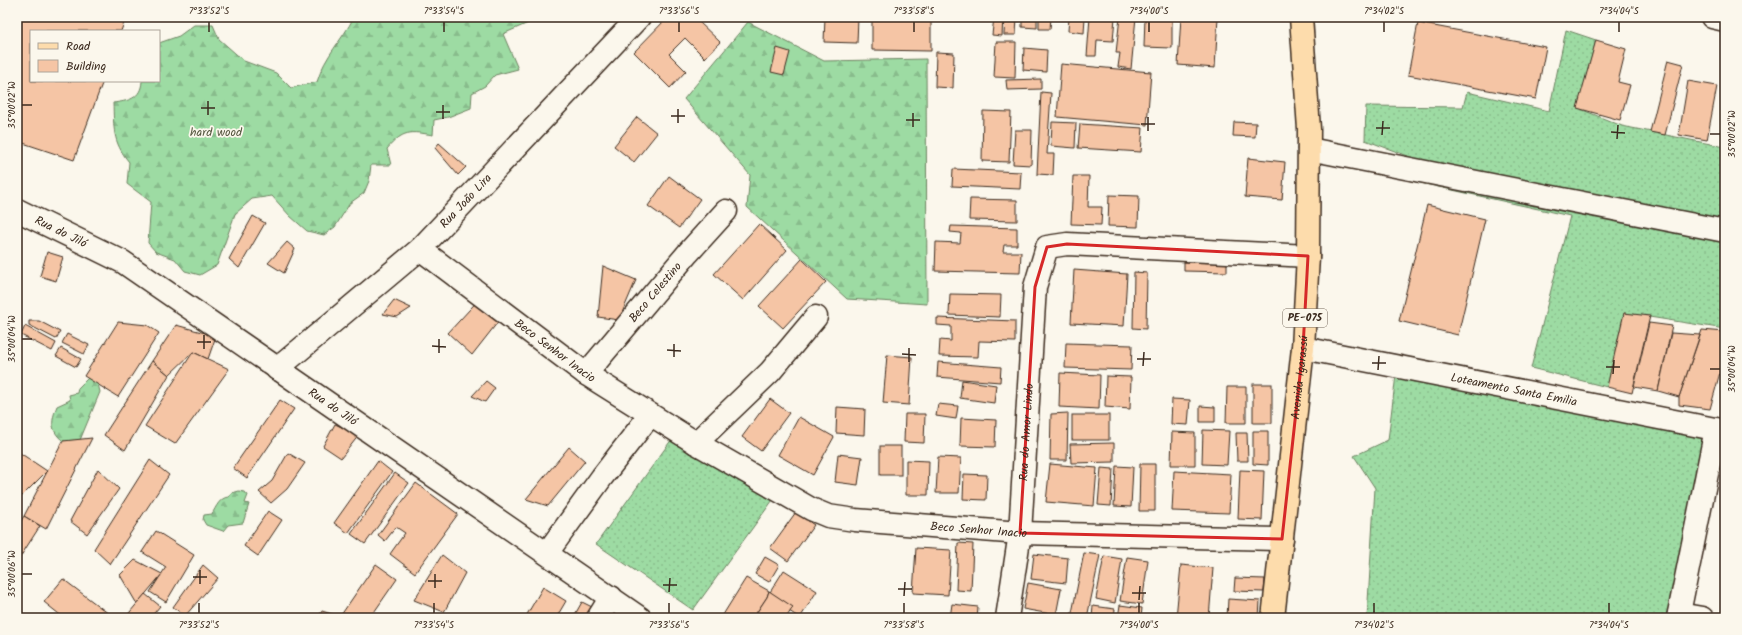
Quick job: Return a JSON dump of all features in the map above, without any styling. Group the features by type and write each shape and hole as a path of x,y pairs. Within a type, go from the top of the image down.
{"main road":[{"name":"Avenida Igarassú","path":"1273,618 1303,348 1308,256 1309,129 1302,17"}],"street":[{"name":"Rua João Lira","path":"277,369 420,249 639,17"},
{"path":"1712,17 1725,20"},
{"path":"1309,149 1725,231"},
{"name":"Rua do Jiló","path":"17,210 123,262 640,618"},
{"name":"Beco Celestino","path":"586,374 688,253 726,211"},
{"name":"Rua do Amor Lindo","path":"1007,618 1020,533 1035,287 1047,247 1067,244 1308,256"},
{"name":"Beco Senhor Inacio","path":"420,249 586,374 650,416 811,510 828,516 854,520 1020,533 1282,539"},
{"path":"696,443 770,372 816,317"},
{"name":"Loteamento Santa Emilia","path":"1303,348 1721,430"},
{"path":"547,553 602,477 650,416"},
{"path":"1702,618 1679,616 1721,430"},
{"path":"598,618 611,597"}],"highlighted area":[{"path":"1067,244 1308,256 1303,348 1282,539 1020,533 1035,287 1047,247"}],"green space":[{"name":"hard wood","path":"354,17 542,17 503,34 518,69 495,75 485,86 472,93 471,108 448,117 434,120 433,135 407,133 398,138 387,149 391,165 371,165 369,181 364,193 350,203 335,227 324,235 307,231 290,216 272,196 252,199 235,214 217,265 200,275 185,271 175,259 156,252 148,243 151,202 127,184 129,162 119,147 115,134 113,103 133,98 139,92 142,82 160,82 160,43 179,36 194,25 213,25 219,39 244,61 276,73 291,88 317,82 324,64"},
{"path":"748,22 824,61 926,59 927,304 847,299 747,207 750,175 684,99"},
{"path":"1566,30 1596,40 1578,108 1622,126 1725,147 1725,329 1624,313 1607,387 1531,368 1570,216 1407,180 1408,156 1365,140 1366,106 1463,107 1467,92 1549,111"},
{"path":"1396,375 1708,439 1678,618 1367,618 1375,488 1354,456 1388,440"},
{"path":"88,378 98,384 100,392 80,440 63,441 56,433 53,425 57,406 70,400 69,395 77,393 78,388"},
{"path":"677,432 775,497 693,610 596,544"},
{"path":"239,491 248,495 245,503 249,504 243,523 228,525 223,531 206,525 203,520 204,515 212,514 223,499 229,497 232,493"}],"building":[{"path":"17,17 126,17 121,30 30,30 30,82 103,82 74,160 17,141"},
{"path":"668,17 700,17 697,20 720,42 705,58 685,38 669,54 686,71 670,88 634,52"},
{"path":"825,17 858,17 857,43 824,42"},
{"path":"872,17 931,17 931,51 872,50"},
{"path":"994,17 1003,17 1002,36 992,35"},
{"path":"1005,17 1017,17 1016,35 1004,35"},
{"path":"1022,17 1037,17 1037,28 1022,27"},
{"path":"1039,17 1051,17 1050,29 1039,29"},
{"path":"1069,17 1085,17 1084,33 1068,31"},
{"path":"1090,17 1115,17 1113,41 1097,40 1096,56 1087,56"},
{"path":"1120,17 1136,17 1131,69 1118,67 1120,53 1116,53"},
{"path":"1145,17 1172,17 1172,48 1144,47"},
{"path":"1181,17 1218,17 1215,68 1178,65"},
{"path":"1418,23 1546,47 1536,99 1408,75"},
{"path":"1596,40 1626,49 1618,82 1630,85 1620,120 1577,108"},
{"path":"996,42 1016,42 1015,78 994,77"},
{"path":"777,48 790,52 784,75 771,72"},
{"path":"1024,48 1047,50 1046,72 1023,70"},
{"path":"936,52 954,53 953,88 935,87"},
{"path":"1668,60 1683,64 1665,135 1650,132"},
{"path":"1061,64 1151,72 1147,125 1057,117"},
{"path":"1041,79 1041,89 1007,90 1006,80"},
{"path":"1688,81 1717,86 1707,140 1679,135"},
{"path":"1041,92 1051,93 1047,154 1054,154 1053,175 1037,174"},
{"path":"983,111 1011,112 1009,162 982,161"},
{"path":"637,117 657,133 634,162 614,146"},
{"path":"1052,122 1076,123 1075,148 1051,146"},
{"path":"1234,122 1256,123 1255,137 1233,136"},
{"path":"1080,124 1143,128 1141,152 1078,148"},
{"path":"1015,130 1032,130 1031,165 1013,164"},
{"path":"439,143 466,167 458,175 435,148"},
{"path":"1248,158 1285,162 1282,200 1245,197"},
{"path":"953,169 1021,172 1020,189 952,186"},
{"path":"669,176 700,199 679,228 648,206"},
{"path":"1073,176 1089,176 1088,207 1102,207 1101,225 1071,224"},
{"path":"1109,195 1139,196 1138,227 1108,226"},
{"path":"970,199 1017,200 1017,221 969,220"},
{"path":"1427,205 1485,219 1458,335 1399,321"},
{"path":"253,216 265,223 239,268 229,259"},
{"path":"759,224 787,250 743,300 714,274"},
{"path":"951,226 1017,228 1017,245 1004,245 1003,252 1021,252 1020,273 935,271 936,242 960,243 961,233 950,232"},
{"path":"287,242 295,249 284,273 268,263"},
{"path":"47,252 63,257 56,281 40,276"},
{"path":"802,259 826,282 783,328 759,306"},
{"path":"1184,262 1227,263 1227,272 1184,271"},
{"path":"603,266 636,280 619,320 598,317"},
{"path":"1074,270 1127,274 1124,326 1071,323"},
{"path":"1134,272 1147,273 1146,329 1133,328"},
{"path":"950,294 1001,295 1000,317 949,315"},
{"path":"482,296 505,313 472,355 448,333"},
{"path":"394,300 411,308 397,317 383,314"},
{"path":"1624,313 1650,316 1632,393 1607,387"},
{"path":"937,318 1015,321 1015,342 979,341 978,357 939,356 940,340 951,341 951,326 937,325"},
{"path":"29,321 39,321 60,332 56,339 29,325"},
{"path":"118,322 147,325 159,333 118,397 84,376"},
{"path":"1649,323 1672,326 1658,391 1634,387"},
{"path":"176,325 216,336 208,359 193,352 169,375 152,361"},
{"path":"25,326 56,343 52,351 21,335"},
{"path":"1702,330 1725,332 1725,354 1710,409 1679,405 1679,397"},
{"path":"1671,333 1700,335 1679,397 1658,391"},
{"path":"67,334 89,345 84,354 62,343"},
{"path":"1066,343 1132,345 1131,370 1065,368"},
{"path":"61,348 81,359 76,367 56,356"},
{"path":"193,352 229,369 175,444 145,426"},
{"path":"887,355 912,357 909,405 883,403"},
{"path":"152,361 169,375 125,450 104,435"},
{"path":"938,362 1001,367 1000,382 937,377"},
{"path":"1060,373 1100,375 1099,409 1059,407"},
{"path":"1106,376 1131,377 1130,409 1105,407"},
{"path":"962,380 996,385 994,403 960,398"},
{"path":"486,381 495,388 485,402 472,396"},
{"path":"1253,384 1272,384 1272,423 1253,423"},
{"path":"1227,387 1246,387 1246,423 1226,423"},
{"path":"770,399 789,413 761,451 742,437"},
{"path":"1172,399 1190,400 1188,425 1171,424"},
{"path":"280,400 294,409 247,478 233,468"},
{"path":"938,404 958,406 956,419 936,416"},
{"path":"1200,406 1215,407 1215,422 1200,422"},
{"path":"837,407 865,409 864,435 836,433"},
{"path":"1068,413 1067,460 1050,460 1051,414"},
{"path":"905,414 925,414 924,443 904,442"},
{"path":"1072,415 1109,415 1109,440 1072,440"},
{"path":"799,417 834,437 813,475 778,455"},
{"path":"961,418 996,420 995,447 960,446"},
{"path":"335,424 359,435 341,458 323,446"},
{"path":"1203,430 1229,431 1227,465 1202,464"},
{"path":"1253,431 1268,431 1268,465 1253,464"},
{"path":"1172,432 1195,433 1195,465 1171,465"},
{"path":"1236,433 1247,433 1248,461 1237,461"},
{"path":"92,438 46,529 24,516 63,441"},
{"path":"1114,443 1114,462 1071,463 1070,444"},
{"path":"880,446 901,446 901,475 880,475"},
{"path":"569,447 585,461 548,506 526,499"},
{"path":"17,451 47,471 17,501"},
{"path":"288,453 305,463 287,489 271,503 259,492 272,481"},
{"path":"838,454 862,457 858,485 835,482"},
{"path":"938,457 961,458 959,493 936,493"},
{"path":"150,460 169,475 110,564 94,549"},
{"path":"906,460 929,461 928,495 906,495"},
{"path":"378,461 392,472 348,533 334,523"},
{"path":"1050,464 1097,468 1094,506 1046,502"},
{"path":"1140,464 1155,464 1155,511 1139,511"},
{"path":"1116,466 1133,467 1131,507 1114,506"},
{"path":"1101,468 1113,469 1111,506 1098,505"},
{"path":"98,469 119,489 87,534 70,521"},
{"path":"1240,470 1264,471 1262,520 1238,519"},
{"path":"1174,471 1231,474 1229,513 1172,511"},
{"path":"395,473 409,483 365,544 351,534"},
{"path":"964,474 987,475 986,500 963,499"},
{"path":"416,483 458,514 415,573 390,554 405,533 396,527 385,541 378,535"},
{"path":"268,511 282,520 258,556 244,546"},
{"path":"796,512 814,525 788,561 770,548"},
{"path":"24,516 40,526 17,562 17,527"},
{"path":"156,531 194,555 166,602 150,592 166,567 142,552"},
{"path":"958,543 973,544 971,591 956,590"},
{"path":"916,548 951,550 948,595 913,593"},
{"path":"1084,553 1100,555 1087,618 1071,618"},
{"path":"1034,554 1068,558 1066,583 1031,579"},
{"path":"442,555 465,573 444,612 414,600"},
{"path":"1104,556 1122,559 1115,603 1096,599"},
{"path":"765,557 779,565 769,582 755,574"},
{"path":"1127,557 1148,560 1142,604 1120,601"},
{"path":"135,560 162,574 137,604 120,575"},
{"path":"376,564 397,579 370,618 339,618"},
{"path":"203,565 218,578 185,616 173,607"},
{"path":"1181,565 1213,568 1209,618 1176,618"},
{"path":"784,570 817,591 800,618 767,597"},
{"path":"746,578 769,591 767,597 753,618 721,618"},
{"path":"1235,578 1265,579 1264,592 1234,591"},
{"path":"63,579 109,614 106,618 64,618 44,602"},
{"path":"1028,583 1061,589 1056,615 1023,609"},
{"path":"543,587 566,601 556,618 525,618"},
{"path":"769,591 793,607 786,618 753,618 767,597"},
{"path":"145,594 160,606 150,618 125,618"},
{"path":"1228,599 1260,601 1259,618 1227,618"},
{"path":"582,602 592,607 588,618 573,618"},
{"path":"952,604 978,607 977,618 950,618"},
{"path":"1120,605 1142,608 1141,618 1118,618"},
{"path":"1093,606 1115,609 1114,618 1092,618"},
{"path":"322,611 338,616 337,618 318,618"}]}
